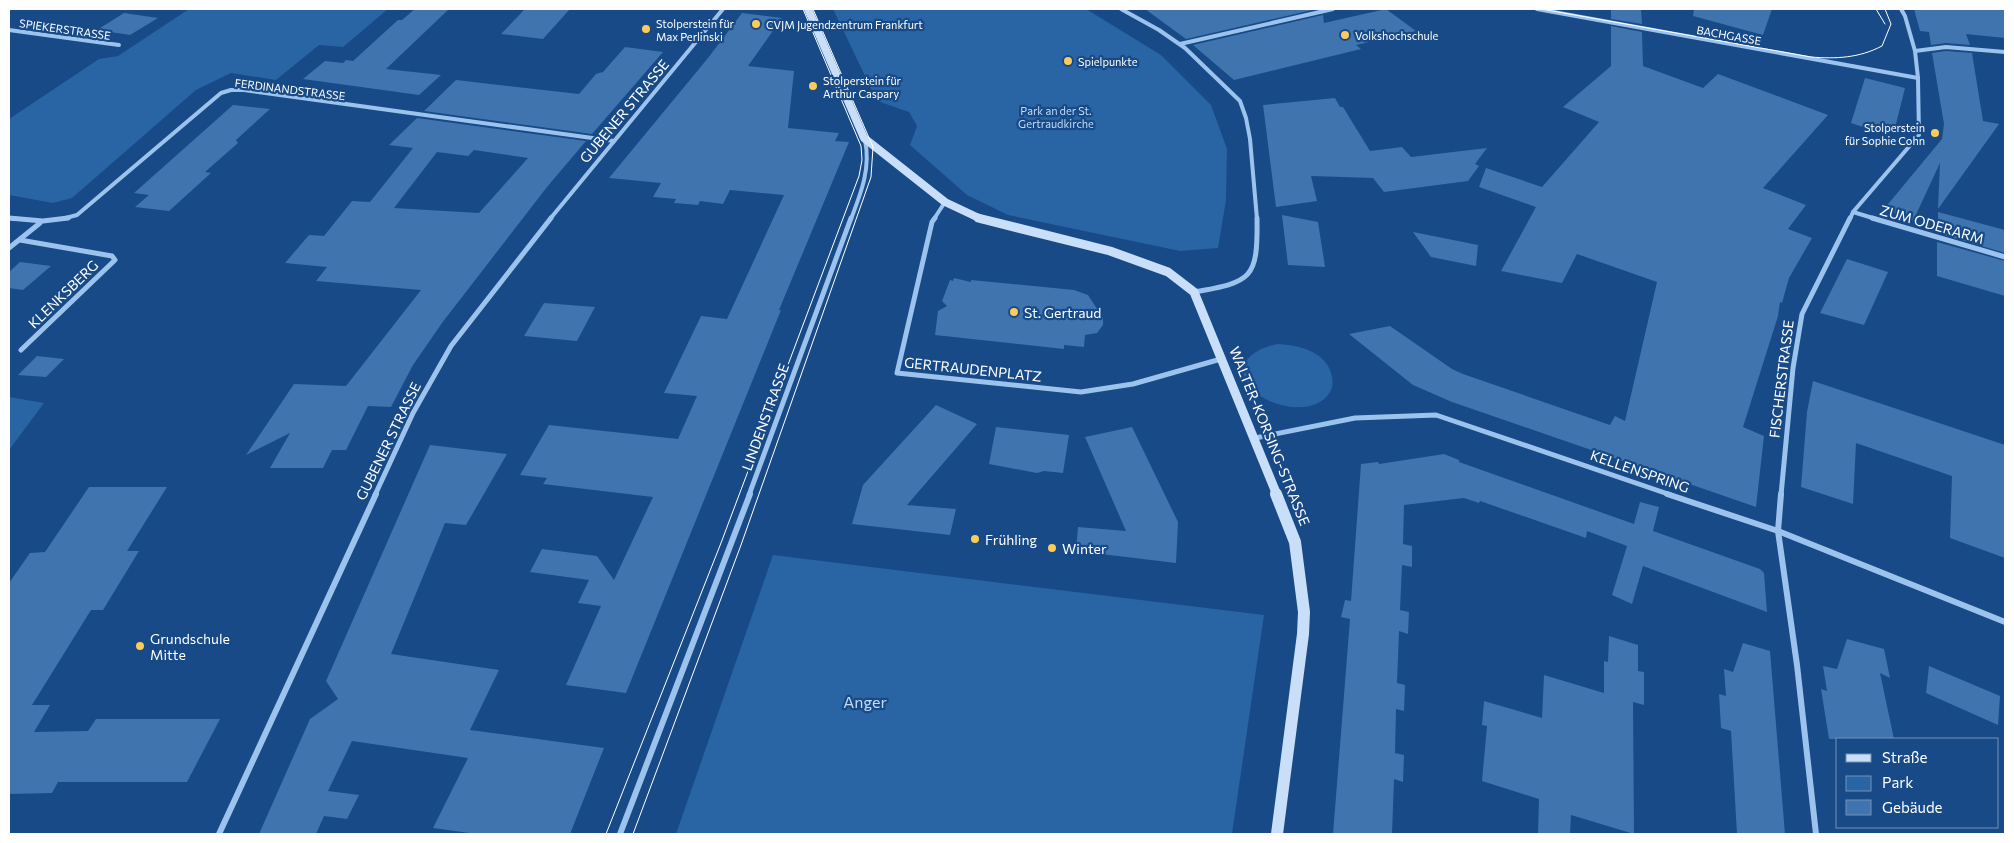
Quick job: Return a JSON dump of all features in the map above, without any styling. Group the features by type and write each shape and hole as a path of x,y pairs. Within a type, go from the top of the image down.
{"street":[{"name":"GUBENER STRASSE","path":"219,834 412,413 452,346 531,242 724,9"},
{"name":"LINDENSTRASSE","path":"620,834 731,544 865,177 867,147 864,138 808,9"},
{"path":"864,138 873,148 945,202 983,220 1110,251 1168,272 1194,292 1231,284 1248,277 1253,269 1256,245 1256,196 1250,142 1242,104 1230,90 1180,44 1122,9"},
{"path":"1180,44 1333,9"},
{"name":"BACHGASSE","path":"1537,9 1918,78"},
{"name":"FISCHERSTRASSE","path":"1816,834 1796,656 1778,531 1793,368 1802,314 1853,212 1918,135 1918,78 1915,51 1905,16 1901,9"},
{"name":"SPIEKERSTRASSE","path":"9,30 119,45"},
{"path":"1915,51 1946,47 2005,52"},
{"name":"FERDINANDSTRASSE","path":"9,218 40,223 61,221 76,215 221,93 230,90 244,90 614,141"},
{"name":"GERTRAUDENPLATZ","path":"945,202 932,222 897,374 1081,392 1133,384 1221,359"},
{"name":"ZUM ODERARM","path":"1853,212 2005,257"},
{"path":"9,248 40,223"},
{"name":"KLENKSBERG","path":"20,240 112,256 115,260 21,350"},
{"name":"WALTER-KORSING-STRASSE","path":"1194,292 1255,438 1295,542 1304,612 1303,634 1277,834"},
{"name":"KELLENSPRING","path":"1255,438 1355,418 1436,415 1778,531 2005,622"}],"green space":[{"path":"189,9 388,9 343,47 319,45 276,80 231,73 196,90 72,198 53,203 9,195 9,119 99,59 118,56"},
{"name":"Park an der St. Gertraudkirche","path":"833,9 1086,9 1161,55 1211,105 1227,149 1226,200 1218,248 1180,251 1008,215 967,195 910,145 917,126 909,112 877,101"},
{"path":"1278,344 1303,348 1325,361 1333,383 1330,392 1323,400 1313,405 1290,407 1267,400 1250,387 1243,371 1245,364 1254,353"},
{"path":"9,397 44,403 9,450"},
{"name":"Anger","path":"773,555 1264,615 1232,834 676,834"}],"building":[{"path":"415,9 449,9 386,69 441,75 419,95 303,79 325,61 343,63 346,60 353,61 398,20 402,20"},
{"path":"525,9 570,9 543,39 501,34"},
{"path":"1145,9 1317,9 1186,39"},
{"path":"1386,9 1416,31 1356,45 1361,49 1234,80 1193,45 1323,15 1324,23"},
{"path":"1611,9 1641,9 1642,24 1611,19"},
{"path":"1694,9 1772,9 1763,35 1693,16"},
{"path":"1914,9 2005,9 2005,38 1966,34 1970,45 1946,43 1931,45 1929,32 1920,31"},
{"path":"124,13 158,18 130,35 97,30"},
{"path":"742,13 782,18 748,66 794,71 788,128 839,133 835,141 849,142 779,310 781,310 626,693 566,685 601,606 578,603 589,580 530,572 542,549 597,556 614,580 653,497 543,484 547,478 520,475 549,425 678,439 697,396 664,393 701,316 727,319 784,195 730,190 723,204 700,201 698,205 674,203 676,199 653,197 661,183 609,178 708,58"},
{"path":"1611,26 1642,32 1643,66 1703,88 1718,74 1828,115 1763,188 1806,205 1788,229 1812,238 1789,278 1782,303 1780,302 1778,316 1743,427 1764,436 1756,507 1452,402 1413,385 1349,334 1390,326 1452,369 1463,374 1610,425 1615,416 1625,421 1657,282 1577,254 1562,283 1501,271 1536,207 1479,187 1486,168 1542,187 1599,122 1563,107 1611,66"},
{"path":"625,47 663,52 592,134 424,111 456,80 579,94 596,74 603,72"},
{"path":"1946,51 1972,53 1983,121 1999,124 1938,209 1940,163 1913,221 1884,209 1942,139 1944,124 1932,53"},
{"path":"1865,78 1905,88 1894,132 1878,124 1875,131 1851,123"},
{"path":"1335,98 1340,107 1343,107 1370,151 1402,147 1411,157 1487,148 1475,164 1479,166 1468,181 1384,192 1373,178 1311,176 1317,201 1276,207 1263,105"},
{"path":"233,105 270,109 236,140 238,143 205,172 211,173 169,211 135,207 149,195 134,193"},
{"path":"417,118 586,141 547,187 442,323 413,365 391,407 368,406 346,450 332,450 323,468 270,468 290,433 246,455 294,384 346,386 421,290 316,281 327,267 285,263 309,235 324,236 352,201 370,202 413,148 389,145","holes":["474,150 528,158 479,213 394,208 437,152 468,156"]},
{"path":"1938,212 2005,230 2005,253 1938,233"},
{"path":"1282,215 1318,222 1325,267 1288,265"},
{"path":"1413,232 1478,245 1476,266 1431,257"},
{"path":"1937,242 2005,261 2005,296 1937,276"},
{"path":"1847,259 1888,272 1864,325 1820,313"},
{"path":"20,262 51,266 23,290 9,288 9,272"},
{"name":"St. Gertraud","path":"954,278 971,282 971,280 1074,290 1088,295 1103,318 1103,325 1097,333 1085,335 1084,347 1064,345 1064,349 935,335 938,311 947,306 942,301 950,280 953,281"},
{"path":"544,303 595,307 577,341 524,336"},
{"path":"37,356 64,359 46,377 18,375"},
{"path":"1813,381 2005,445 2005,558 1950,538 1952,476 1856,443 1853,504 1801,487 1807,412"},
{"path":"936,405 977,424 907,505 956,509 950,535 852,524 863,485"},
{"path":"996,427 1069,435 1063,473 1044,471 1037,473 989,464"},
{"path":"1132,427 1178,522 1176,563 1076,551 1078,527 1126,531 1085,437"},
{"path":"430,445 507,454 466,525 445,523 391,654 499,670 470,730 604,748 570,834 477,834 433,828 468,758 352,741 328,791 359,795 347,819 324,816 316,834 259,834 310,719 338,699 326,681"},
{"path":"1444,454 1459,460 1459,462 1634,524 1640,502 1659,507 1653,531 1760,569 1764,573 1767,612 1643,566 1632,604 1612,595 1627,546 1587,531 1586,538 1480,501 1479,503 1464,498 1404,505 1403,544 1412,546 1412,567 1402,565 1400,610 1409,612 1408,634 1399,631 1397,683 1405,685 1404,711 1396,709 1395,753 1404,755 1403,782 1394,779 1392,834 1333,834 1350,619 1341,617 1345,600 1351,601 1361,464 1378,462 1379,464"},
{"path":"89,487 167,487 127,551 139,551 103,610 91,610 32,705 50,705 34,732 88,731 96,719 220,719 187,782 58,782 52,793 9,794 9,583 30,553 45,552"},
{"path":"1609,636 1638,645 1638,671 1644,672 1644,705 1633,702 1634,834 1571,815 1570,834 1538,834 1539,799 1482,781 1487,726 1482,725 1484,701 1542,718 1544,675 1604,693 1604,661 1608,662"},
{"path":"1847,639 1884,649 1890,678 1880,673 1894,738 1829,739 1821,689 1827,691 1823,666 1837,669"},
{"path":"1743,643 1770,651 1785,834 1737,834 1731,731 1721,728 1719,694 1726,696 1724,669 1733,672"},
{"path":"1929,666 2000,696 1998,725 1926,693"}],"tram line":[{"path":"606,834 721,543 859,176 862,160 861,146 803,9"},
{"path":"633,834 741,545 871,177 873,147 813,9"},
{"path":"1541,9 1811,57 1829,58 1865,53 1882,46 1891,24 1885,9"},
{"path":"1876,9 1885,24"}],"place":[{"name":"CVJM Jugendzentrum Frankfurt","path":"756,24"},
{"name":"Stolperstein für Max Perlinski","path":"646,29"},
{"name":"Volkshochschule","path":"1345,35"},
{"name":"Spielpunkte","path":"1068,61"},
{"name":"Stolperstein für Arthur Caspary","path":"813,86"},
{"name":"Stolperstein für Sophie Cohn","path":"1935,133"},
{"name":"St. Gertraud","path":"1014,312"},
{"name":"Frühling","path":"975,539"},
{"name":"Winter","path":"1052,548"},
{"name":"Grundschule Mitte","path":"140,646"}]}
